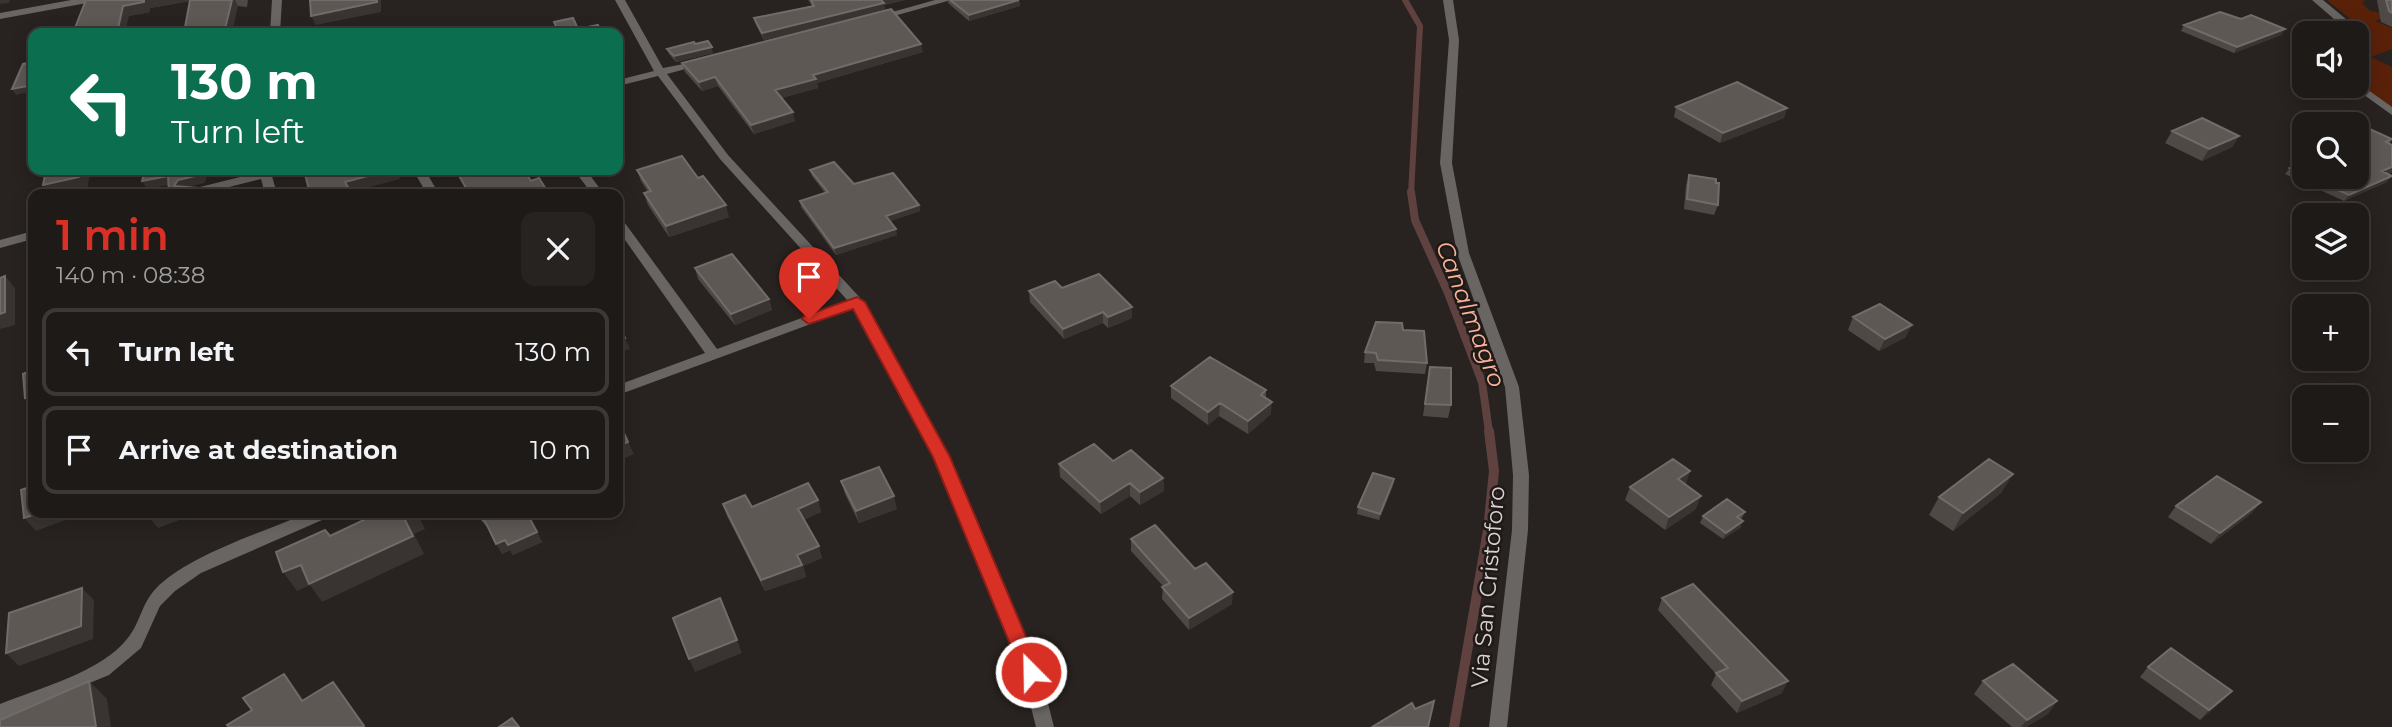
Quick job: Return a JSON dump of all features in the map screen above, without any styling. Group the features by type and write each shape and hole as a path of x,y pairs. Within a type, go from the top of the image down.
{"street":[{"path":"0,16 86,0"},
{"path":"275,28 277,0"},
{"path":"620,0 660,72 724,157 857,302 942,457 1031,672 1045,727"},
{"path":"868,20 946,0"},
{"name":"Via San Cristoforo","path":"1448,0 1454,40 1446,163 1463,253 1512,387 1521,475 1520,530 1498,727"},
{"path":"2317,0 2344,21"},
{"path":"623,82 712,59"},
{"path":"2369,94 2392,112"},
{"path":"205,189 254,175"},
{"path":"623,229 714,355"},
{"path":"0,244 28,236"},
{"path":"623,388 857,302"},
{"path":"0,712 103,670 135,643 153,602 169,586 195,568 311,518"}],"shaded area":[{"path":"2327,0 2365,0 2362,3 2370,11 2381,13 2384,18 2375,21 2392,28 2392,49 2371,57 2392,67 2392,108 2369,91 2369,21 2353,21"}],"building":[{"path":"86,0 144,0 123,6 118,28 75,28"},
{"path":"190,0 232,0 225,28 185,28"},
{"path":"310,0 377,0 377,2 311,16"},
{"path":"811,0 881,0 884,3 762,33 754,18 814,6"},
{"path":"950,0 1019,0 969,15"},
{"path":"2386,0 2392,0 2392,13 2389,11"},
{"path":"891,9 921,44 813,75 816,79 775,90 793,112 751,125 715,77 699,82 682,63"},
{"path":"2220,12 2241,19 2251,15 2285,29 2237,47 2184,25"},
{"path":"573,18 578,28 557,28 554,22"},
{"path":"708,41 712,47 674,56 667,49 694,42"},
{"path":"28,63 28,86 12,89 23,64"},
{"path":"1737,82 1787,108 1723,133 1676,107"},
{"path":"2202,118 2239,136 2209,149 2172,131"},
{"path":"2369,129 2392,139 2386,142 2392,145 2392,167 2382,171 2392,176 2369,186"},
{"path":"682,156 698,178 703,176 726,205 666,226 644,193 651,191 637,170"},
{"path":"834,162 854,184 893,173 919,205 886,216 896,229 834,248 800,201 828,192 810,170"},
{"path":"45,175 79,175 79,177 43,185"},
{"path":"144,175 200,175 178,180 174,186 197,189 169,189 168,176 142,181"},
{"path":"305,175 371,175 345,182 349,189 309,189"},
{"path":"459,175 527,175 531,181 539,178 546,189 468,189"},
{"path":"1689,175 1716,179 1716,183 1719,183 1718,205 1687,199"},
{"path":"2336,189 2363,189 2349,195"},
{"path":"732,254 769,299 731,314 695,268"},
{"path":"1099,274 1132,307 1108,317 1103,312 1063,329 1029,291 1055,281 1062,288"},
{"path":"5,276 5,312 0,314 0,278"},
{"path":"1880,304 1912,325 1885,339 1853,317"},
{"path":"1376,322 1402,323 1403,330 1424,331 1427,363 1378,360 1376,353 1365,352"},
{"path":"1210,357 1266,390 1261,395 1272,402 1248,421 1220,403 1208,412 1171,386"},
{"path":"1430,367 1451,368 1451,405 1425,404"},
{"path":"28,372 28,397 25,398 23,374"},
{"path":"623,431 628,442 623,444"},
{"path":"1094,444 1113,461 1131,450 1163,478 1140,492 1130,483 1100,502 1059,464"},
{"path":"1673,459 1690,471 1678,479 1701,496 1669,517 1630,487"},
{"path":"1989,459 2013,474 1963,513 1939,497"},
{"path":"879,467 894,496 856,511 841,481"},
{"path":"1373,473 1394,479 1380,514 1358,507"},
{"path":"2217,476 2261,502 2220,533 2176,506"},
{"path":"808,483 818,500 798,509 819,546 797,555 802,565 761,580 723,504 745,495 752,507"},
{"path":"28,488 28,517 24,518 21,490"},
{"path":"1727,499 1745,512 1737,517 1743,521 1726,533 1703,516"},
{"path":"404,518 413,536 309,584 301,565 283,572 276,552 325,530 330,536 366,519"},
{"path":"482,518 530,518 537,532 508,545 505,540 496,544"},
{"path":"1155,525 1195,569 1206,563 1233,592 1189,618 1162,587 1170,583 1131,539"},
{"path":"1693,584 1788,681 1742,701 1716,673 1728,668 1662,598"},
{"path":"82,588 81,626 6,653 9,613"},
{"path":"720,598 737,640 689,659 673,618"},
{"path":"2171,648 2232,691 2209,710 2148,667"},
{"path":"2013,664 2057,701 2027,720 1983,681"},
{"path":"284,674 302,701 333,682 364,726 227,725 252,710 243,698"},
{"path":"89,681 96,727 0,727 0,720"},
{"path":"1434,701 1428,727 1372,727 1412,703 1415,709"},
{"path":"512,718 519,727 499,727"}],"waterway":[{"name":"Canalmagro","path":"1405,0 1420,26 1411,193"},
{"name":"Canalmagro","path":"1411,193 1415,220 1448,293 1482,382 1489,432"},
{"name":"Canalmagro","path":"1454,727 1488,530 1494,471 1489,431"}],"route":[{"path":"809,319 857,302 942,457 1031,672"}]}
